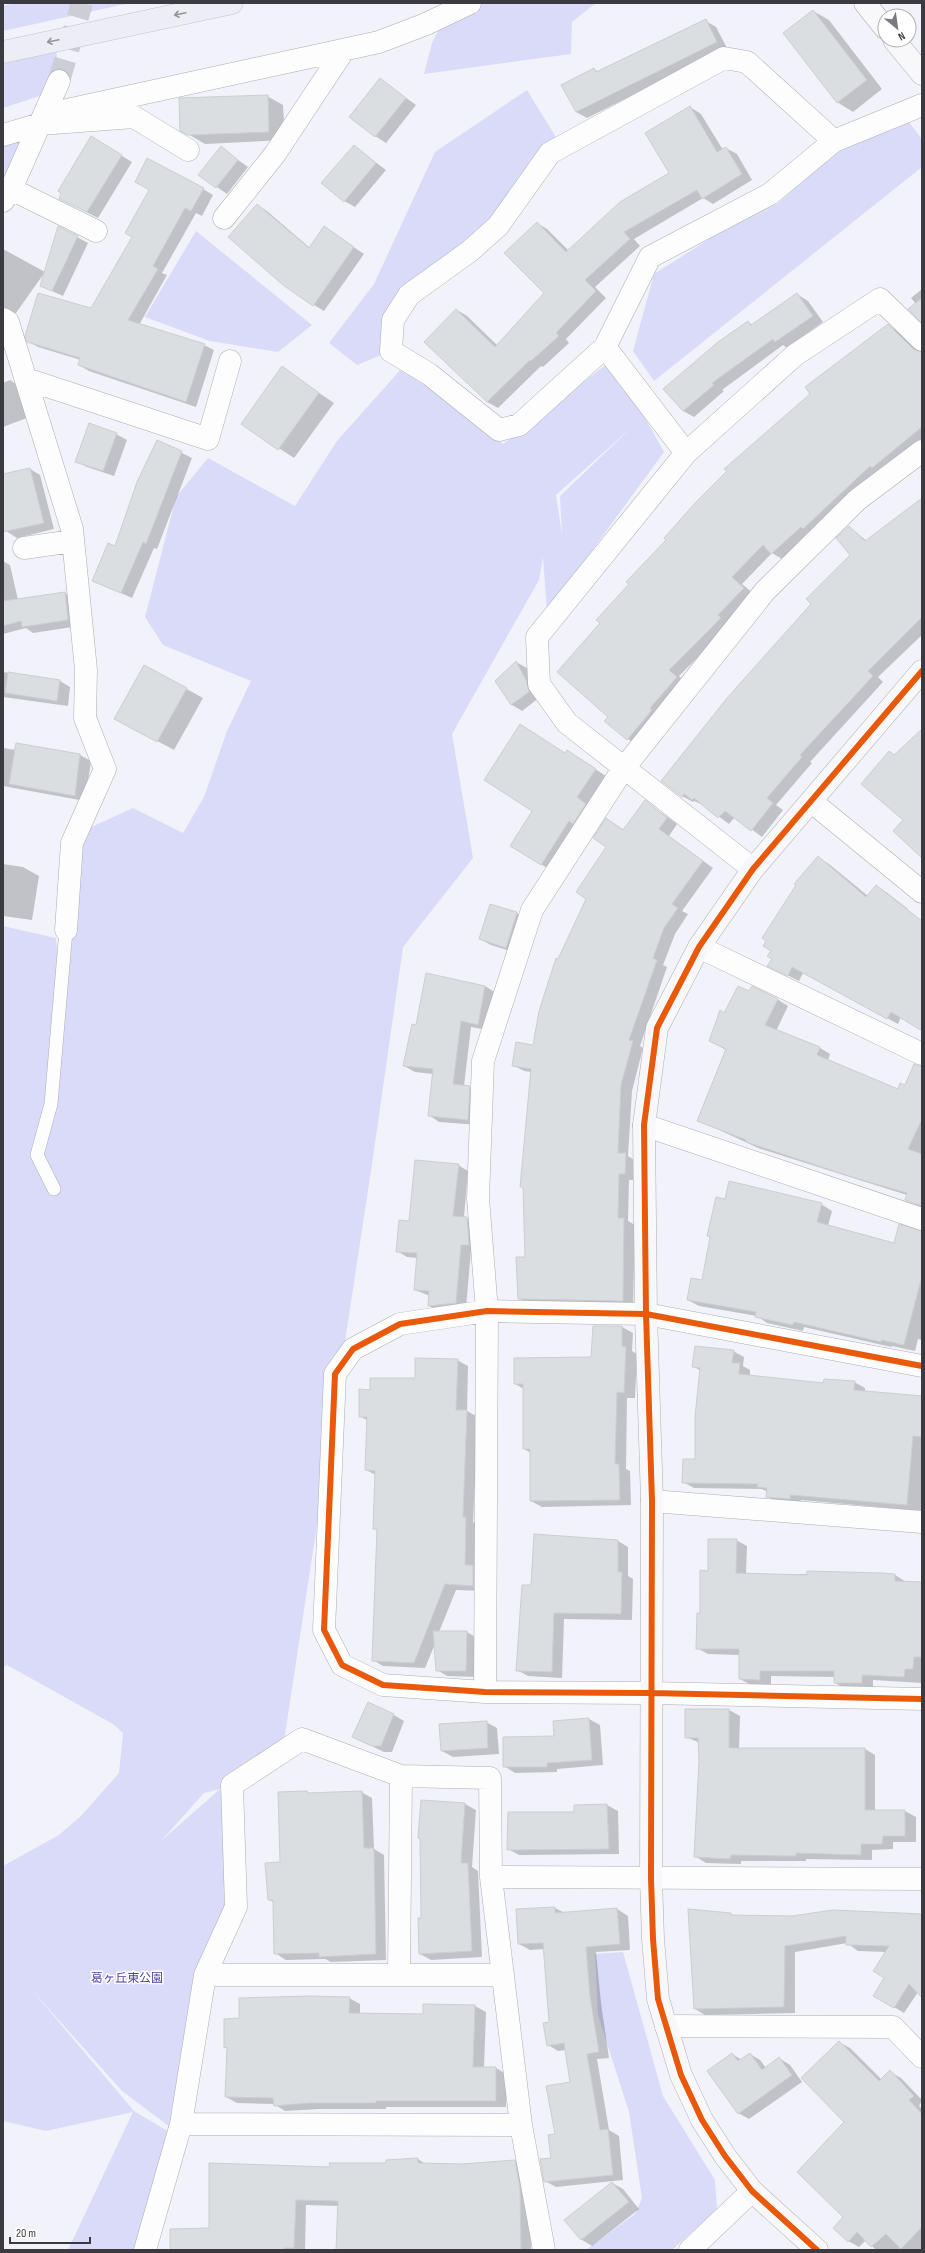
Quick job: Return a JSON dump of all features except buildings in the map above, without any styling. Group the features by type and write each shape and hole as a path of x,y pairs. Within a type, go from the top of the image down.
{"highway":[{"path":"3,52 232,3"}],"street":[{"path":"3,135 42,119 379,42 426,24 470,3"},
{"path":"865,3 877,18"},
{"path":"901,48 922,74"},
{"path":"224,218 275,154 344,50"},
{"path":"834,141 747,62 724,58 550,153 498,226 470,251 409,296 393,320 391,351 429,374 500,430 519,425 605,347 650,257 770,194 834,141 922,105"},
{"path":"59,81 7,195 96,231"},
{"path":"42,119 134,117 188,150"},
{"path":"753,869 622,769 567,723 539,684 537,637 686,453 795,355 880,299 922,340"},
{"path":"3,319 8,322 72,529 86,670 85,718 105,769 72,843 66,930"},
{"path":"605,347 686,453"},
{"path":"26,379 208,439 230,361"},
{"path":"485,1692 488,1311 478,1198 483,1061 532,910 622,769 765,592 856,500 922,451"},
{"path":"24,548 73,541"},
{"path":"817,2250 752,2191 725,2156 702,2120 681,2075 658,1999 652,1939 651,1878 652,1501 646,1314 644,1125 657,1028 698,947 753,869 812,802 922,671"},
{"path":"812,802 922,892"},
{"path":"698,947 922,1054"},
{"path":"644,1125 922,1219"},
{"path":"922,1366 646,1314 488,1311 400,1324 354,1349 335,1374 324,1630 342,1665 383,1685 485,1692 651,1693 922,1699"},
{"path":"652,1501 922,1522"},
{"path":"144,2250 181,2124 205,1975 236,1907 232,1785 302,1739 401,1776 490,1778 491,1877 521,2125 544,2250"},
{"path":"399,1974 401,1776"},
{"path":"491,1877 922,1879"},
{"path":"205,1975 503,1975"},
{"path":"666,2026 892,2027 922,2058"},
{"path":"181,2124 521,2125"},
{"path":"690,2250 752,2191"}],"lane":[{"path":"54,1190 37,1155 51,1104 66,930"}],"green space":[{"path":"15,3 130,3 3,31 3,6"},
{"path":"485,3 596,3 572,22 571,54 424,74 432,43 447,14"},
{"path":"57,46 55,91 3,108 3,59"},
{"path":"527,90 557,139 498,226 413,292 391,351 357,365 329,343 374,284 435,152"},
{"path":"908,121 922,139 922,167 654,381 633,351 654,274 711,238 777,204 834,154"},
{"path":"40,124 3,191 3,135"},
{"path":"196,231 312,325 278,352 210,341 145,317"},
{"name":"葛ヶ丘東公園","path":"607,364 644,416 664,452 547,612 543,557 539,580 452,734 473,858 403,947 371,1171 284,1741 220,1789 236,1907 200,2007 178,2133 122,2091 31,1989 134,2111 169,2132 139,2250 68,2250 133,2112 46,2131 3,2121 3,1866 59,1835 81,1816 119,1773 123,1733 113,1724 7,1665 3,1667 3,926 56,938 59,972 76,834 133,808 183,833 204,797 227,731 251,681 163,645 145,617 176,497 208,458 295,506 337,441 402,368 503,444","holes":["632,427 560,496 562,535 556,495","220,1789 161,1841 204,1793"]},
{"path":"623,1952 663,2096 715,2180 717,2209 672,2250 586,2250 635,2214 642,2198 629,2112 598,2015 595,1954"}],"tunnel":[{"path":"59,81 82,3"}],"cycle path":[{"path":"817,2250 752,2191 725,2156 702,2120 681,2075 658,1999 653,1939 651,1878 652,1501 646,1314 644,1125 657,1028 699,947 753,869 922,671"},
{"path":"922,1366 646,1314 487,1311 400,1324 353,1349 335,1374 324,1630 342,1665 383,1685 485,1692 651,1693 922,1699"}]}
